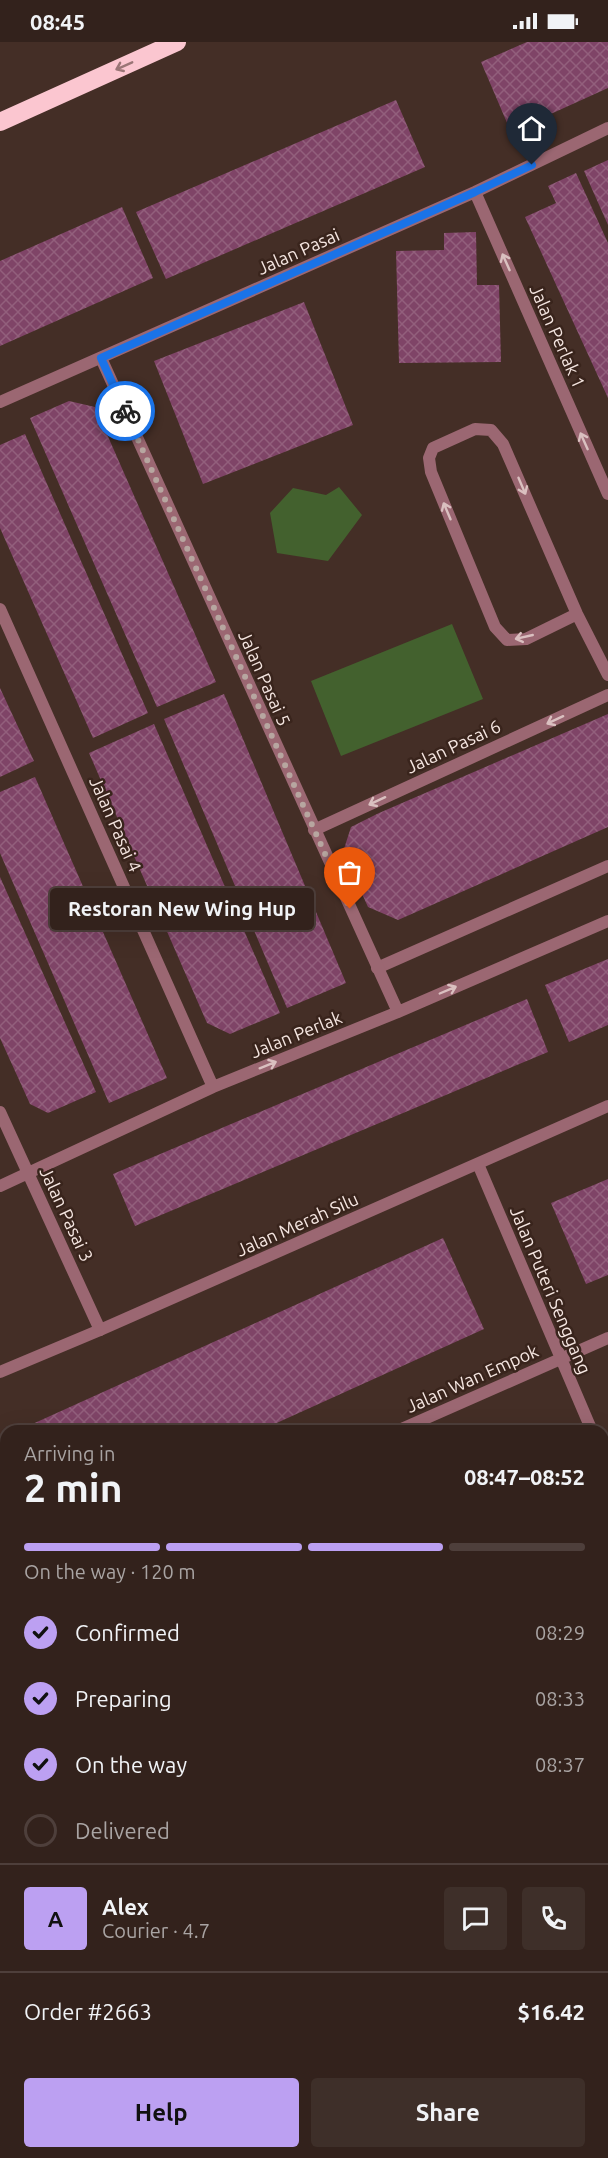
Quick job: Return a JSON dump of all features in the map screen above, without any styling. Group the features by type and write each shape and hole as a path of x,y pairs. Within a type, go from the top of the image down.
{"highway":[{"path":"0,122 177,42"}],"street":[{"name":"Jalan Pasai","path":"0,402 475,192 608,128"},
{"name":"Jalan Perlak 1","path":"475,192 608,494"},
{"name":"Jalan Pasai 5","path":"101,358 398,1012"},
{"path":"577,614 526,639 507,640 495,627 431,472 429,458 433,448 475,429 491,430 503,444 577,614 608,675"},
{"name":"Jalan Pasai 4","path":"0,609 213,1087"},
{"name":"Jalan Pasai 6","path":"314,830 608,695"},
{"path":"377,968 608,866"},
{"name":"Jalan Perlak","path":"0,1186 213,1087 398,1012 608,921"},
{"name":"Jalan Merah Silu","path":"0,1372 608,1106"},
{"name":"Jalan Pasai 3","path":"0,1112 100,1330"},
{"name":"Jalan Puteri Senggang","path":"478,1164 589,1425"},
{"name":"Jalan Wan Empok","path":"411,1425 608,1338"}],"green space":[{"path":"339,487 362,515 328,561 277,553 270,513 293,488 326,495"},
{"path":"452,624 483,699 341,756 311,681"}],"building":[{"path":"527,42 608,42 608,88 511,132 481,62"},
{"path":"396,100 425,167 166,279 136,212"},
{"path":"608,160 608,225 584,171"},
{"path":"576,173 608,243 608,398 525,217 556,203 548,186"},
{"path":"122,207 153,278 0,346 0,261"},
{"path":"476,232 477,285 499,285 501,362 399,363 396,251 444,250 444,233"},
{"path":"304,302 353,425 203,484 154,361"},
{"path":"69,401 95,407 216,682 157,707 30,418"},
{"path":"25,434 148,713 93,738 0,528 0,445"},
{"path":"0,688 34,761 0,777"},
{"path":"224,694 346,983 287,1008 164,719"},
{"path":"608,714 608,827 398,920 368,907 343,852 351,827"},
{"path":"154,724 280,1013 230,1034 207,1023 89,753"},
{"path":"35,777 167,1078 109,1103 0,853 0,792"},
{"path":"0,877 96,1092 48,1113 30,1104 0,1038"},
{"path":"608,959 608,1025 569,1042 545,985"},
{"path":"527,999 548,1052 135,1226 113,1174"},
{"path":"608,1179 608,1275 586,1284 551,1203"},
{"path":"443,1238 484,1329 272,1425 30,1425"}],"way so far":[{"path":"125,411 350,909"}],"place":[{"name":"Restoran New Wing Hup","path":"350,909"}],"route":[{"path":"125,411 101,358 532,165"}]}
